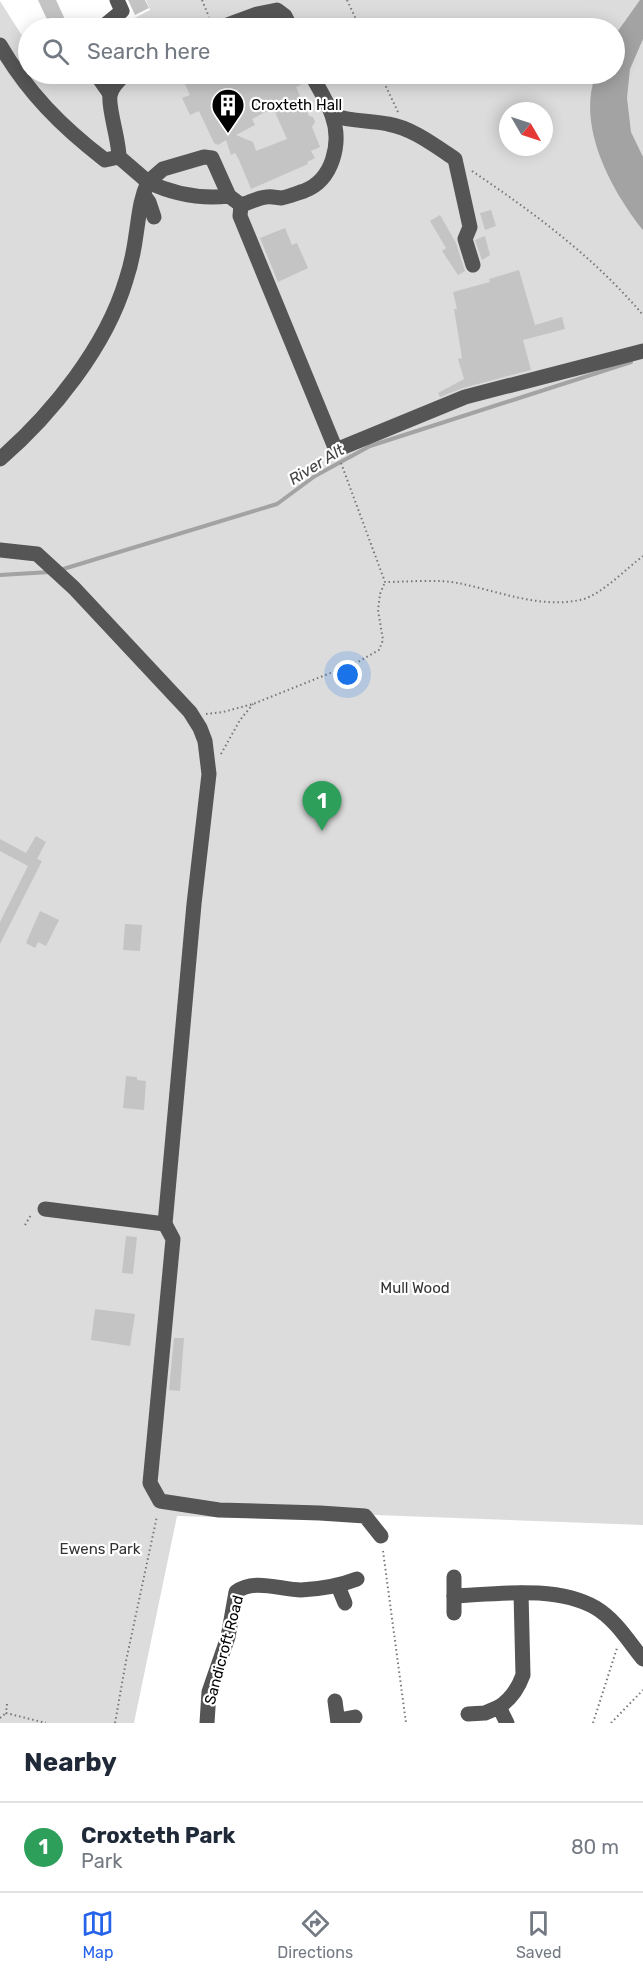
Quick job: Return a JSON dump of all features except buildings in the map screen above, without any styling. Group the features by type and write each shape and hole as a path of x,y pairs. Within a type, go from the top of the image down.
{"street":[{"path":"114,18 122,11 117,0"},
{"path":"241,18 277,10 286,18"},
{"path":"0,45 18,73"},
{"path":"26,84 49,112 105,160 119,157"},
{"path":"103,84 110,94 119,143 119,157 146,188 154,217"},
{"path":"110,94 116,84"},
{"path":"146,188 235,201 266,196 280,198 306,190 319,182 326,174 336,140 332,115 316,84"},
{"path":"332,115 353,121 378,122 405,128 455,159 470,227 465,239 473,265"},
{"path":"0,459 38,422 61,394 96,345 113,314 125,283 135,243 139,206 146,188 163,169 204,157 212,158 235,201 336,450 465,397 643,351"},
{"path":"0,550 37,554 63,577 190,712 205,741 209,774 194,904 165,1224 173,1239 150,1483 160,1501 219,1510 365,1516 381,1536"},
{"path":"45,1209 165,1224"},
{"path":"454,1577 454,1613"},
{"name":"Sandicroft Road","path":"207,1723 209,1692 228,1637 236,1592 243,1588 274,1585 299,1590 338,1586 357,1579"},
{"path":"338,1586 345,1603"},
{"path":"468,1714 485,1713 506,1703 516,1690 523,1675 521,1593"},
{"path":"454,1596 559,1594 597,1608 622,1631 643,1659"},
{"path":"335,1701 339,1722 355,1717"},
{"path":"499,1707 507,1723"}],"path":[{"path":"202,0 212,18"},
{"path":"347,0 355,18"},
{"path":"385,84 405,128"},
{"path":"455,159 550,226 611,279 643,315"},
{"path":"190,712 205,714 222,712 253,704 358,662 379,650 383,640 378,610 380,594 385,582 339,458"},
{"path":"385,582 456,582 491,592 562,602 585,598 599,591 643,556"},
{"path":"209,774 240,720 253,704"},
{"path":"115,1723 160,1501"},
{"path":"381,1536 406,1723"},
{"path":"593,1723 622,1631"},
{"path":"611,1723 643,1690"},
{"path":"0,1719 6,1713 7,1704"},
{"path":"6,1713 46,1723"}],"green space":[{"path":"146,0 643,0 643,1525 375,1515 362,1521 177,1516 134,1723 0,1723 0,1 18,29 18,84 625,84 625,18 134,18 150,10"}],"shaded area":[{"path":"640,0 643,0 643,39 630,69 627,98 631,132 643,157 643,230 619,196 609,177 600,156 590,114 594,84 625,84 625,21"}],"waterway":[{"name":"River Alt","path":"60,570 277,504 315,476 370,446 631,362"},
{"name":"River Alt","path":"0,575 50,572"}],"place":[{"name":"Croxteth Hall","path":"228,134"},
{"name":"Croxteth Park","path":"322,831"}],"park label":[{"name":"Mull Wood","path":"415,1288"},
{"name":"Ewens Park","path":"100,1549"}]}
